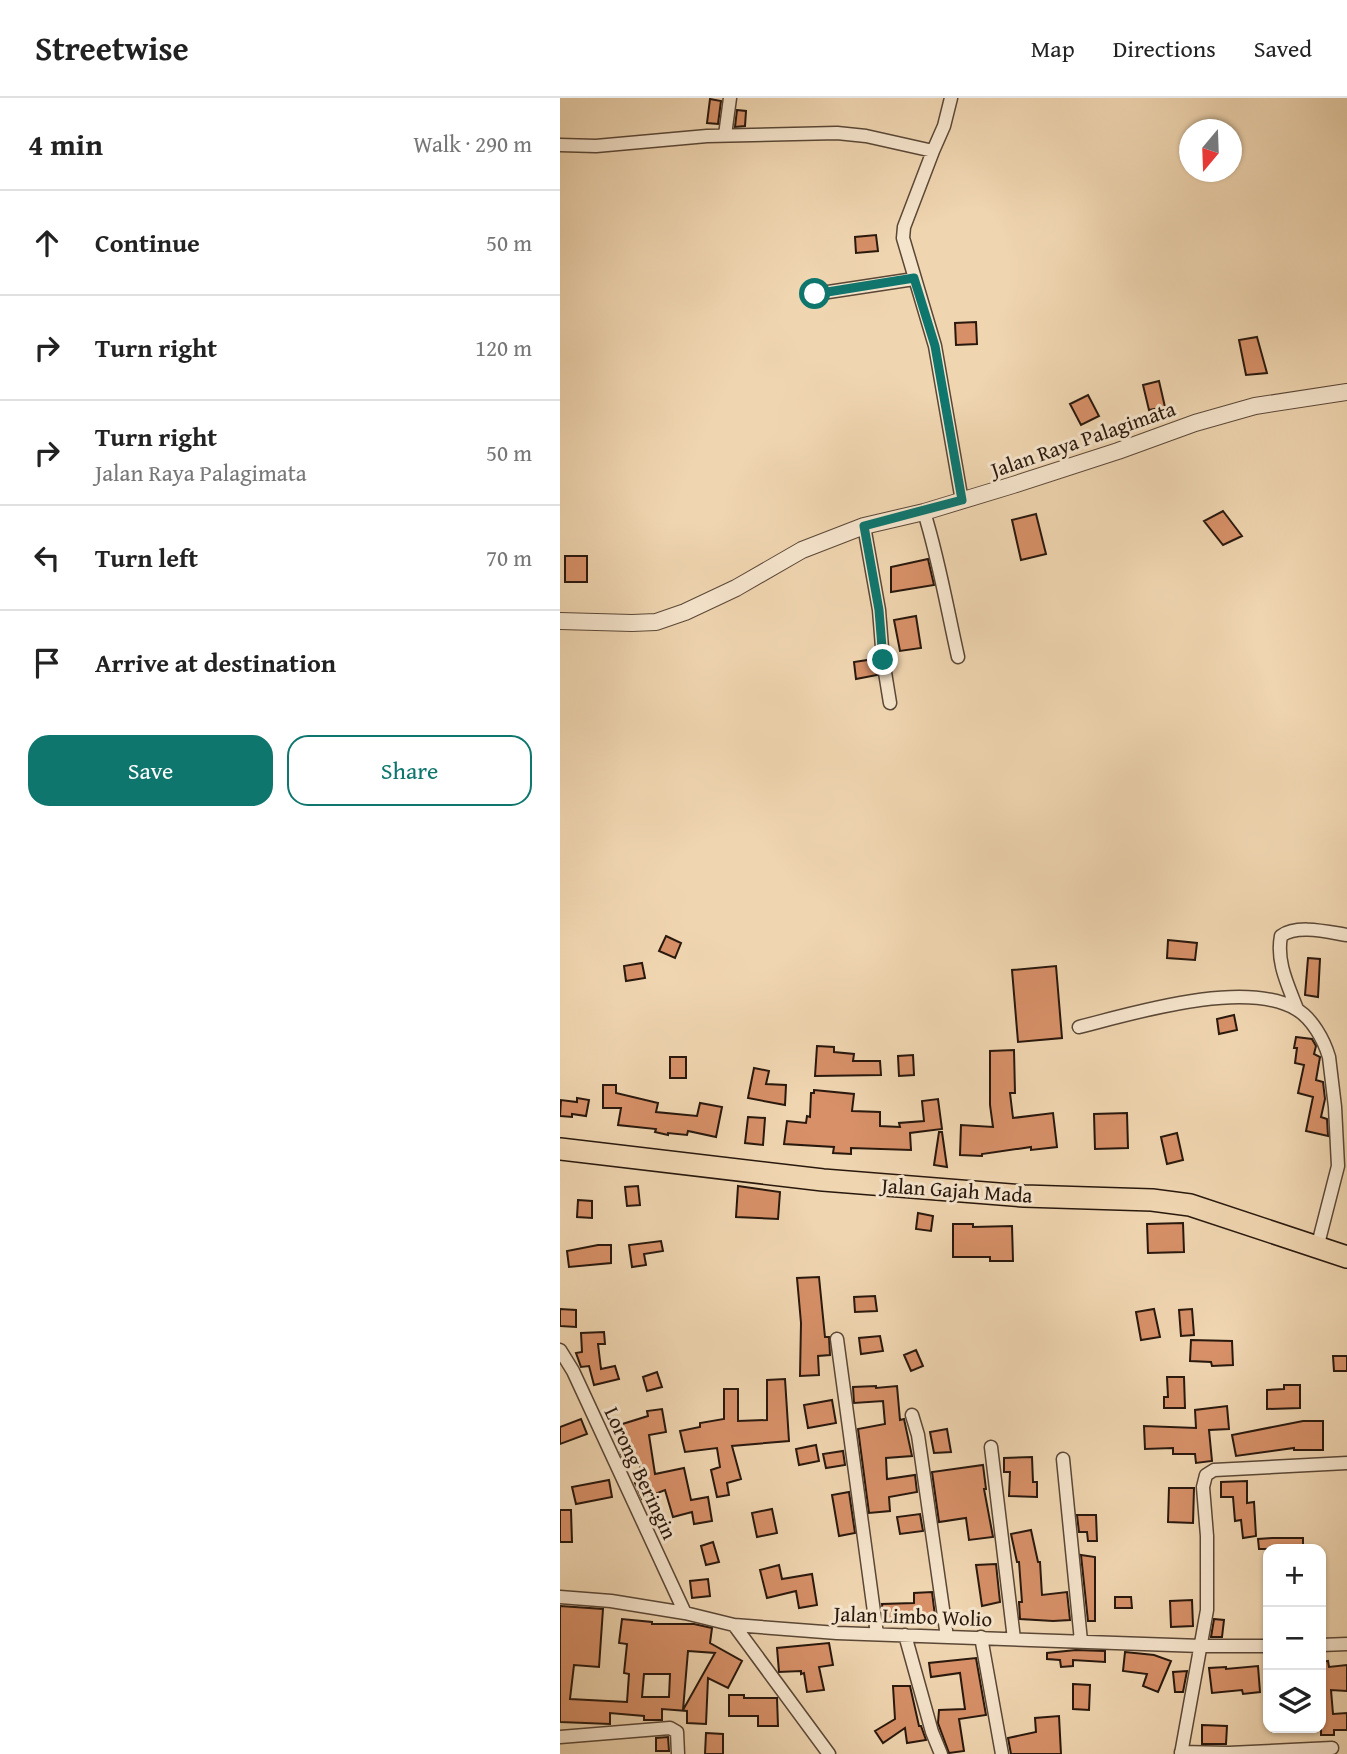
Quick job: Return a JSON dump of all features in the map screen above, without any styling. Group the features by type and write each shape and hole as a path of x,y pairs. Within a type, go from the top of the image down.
{"highway":[{"name":"Jalan Gajah Mada","path":"560,1149 884,1185 1024,1196 1152,1200 1190,1205 1347,1257"}],"street":[{"path":"724,135 730,98"},
{"path":"951,98 944,127 904,227 904,247 935,346 962,500"},
{"path":"560,145 596,146 724,135 837,133 866,136 933,151"},
{"path":"815,294 914,278"},
{"name":"Jalan Raya Palagimata","path":"560,621 656,622 685,612 736,588 802,550 864,526 924,512 1118,451 1207,419 1255,406 1347,392"},
{"path":"924,512 938,555 945,602 958,657"},
{"path":"864,526 879,610 890,703"},
{"path":"1297,1009 1282,970 1278,948 1281,936 1287,931 1319,931 1347,935"},
{"path":"1079,1027 1141,1011 1214,998 1272,1000 1297,1009 1307,1018 1324,1042 1329,1057 1338,1166 1317,1248"},
{"path":"837,1339 877,1634"},
{"name":"Lorong Beringin","path":"560,1350 573,1371 685,1614"},
{"path":"912,1415 918,1435 947,1637"},
{"path":"991,1447 1014,1639"},
{"path":"1063,1459 1080,1641"},
{"path":"1332,1748 1181,1753 1201,1646 1208,1587 1203,1487 1206,1475 1214,1470 1347,1463"},
{"name":"Jalan Limbo Wolio","path":"560,1597 611,1601 734,1625 947,1637 1263,1646"},
{"path":"734,1625 829,1754"},
{"path":"905,1635 932,1732 941,1754"},
{"path":"981,1637 1002,1754"},
{"path":"1326,1645 1347,1644"},
{"path":"560,1737 670,1728 677,1732 678,1754"}],"building":[{"path":"710,99 721,101 718,124 707,123"},
{"path":"737,110 746,111 745,126 735,127"},
{"path":"876,235 878,251 856,253 855,237"},
{"path":"976,322 977,344 956,345 955,323"},
{"path":"1257,337 1267,373 1246,375 1239,340"},
{"path":"1159,381 1165,407 1149,410 1143,385"},
{"path":"1088,395 1099,416 1081,425 1070,404"},
{"path":"1223,511 1242,536 1223,545 1204,521"},
{"path":"1036,514 1046,554 1021,560 1012,520"},
{"path":"565,556 587,556 587,582 565,582"},
{"path":"928,559 934,585 891,592 891,567"},
{"path":"916,616 921,648 900,651 894,620"},
{"path":"874,659 877,675 856,679 854,662"},
{"path":"666,936 681,943 675,958 659,951"},
{"path":"1168,940 1197,943 1195,960 1167,958"},
{"path":"1308,958 1320,959 1318,997 1305,995"},
{"path":"642,963 645,978 626,981 624,966"},
{"path":"1056,966 1062,1038 1018,1042 1012,970"},
{"path":"1234,1015 1237,1030 1219,1034 1217,1019"},
{"path":"1296,1037 1312,1039 1316,1046 1314,1054 1320,1057 1316,1080 1323,1082 1325,1099 1321,1117 1327,1119 1328,1136 1306,1131 1313,1097 1298,1093 1304,1065 1295,1063"},
{"path":"817,1046 834,1047 834,1052 854,1054 853,1061 880,1061 881,1075 815,1076"},
{"path":"1014,1050 1015,1093 1010,1093 1013,1118 1053,1113 1057,1147 1031,1150 1031,1147 982,1156 960,1155 961,1125 993,1127 990,1105 990,1051"},
{"path":"913,1055 914,1075 899,1076 898,1056"},
{"path":"670,1057 686,1057 686,1078 670,1078"},
{"path":"754,1068 769,1071 766,1084 786,1085 785,1105 748,1098"},
{"path":"603,1085 616,1085 616,1093 658,1103 656,1112 697,1116 700,1103 722,1107 716,1137 688,1131 687,1135 668,1135 655,1132 656,1129 618,1125 621,1108 603,1108"},
{"path":"814,1090 854,1094 852,1111 880,1112 880,1126 900,1127 899,1123 924,1121 922,1101 938,1099 942,1129 910,1133 911,1150 851,1148 851,1154 833,1153 834,1147 784,1144 787,1121 806,1123 807,1116 810,1117 811,1093 814,1093"},
{"path":"577,1098 589,1100 586,1116 560,1116 561,1100 577,1102"},
{"path":"1127,1113 1128,1148 1095,1149 1094,1114"},
{"path":"748,1117 765,1118 763,1145 745,1143"},
{"path":"939,1132 942,1132 947,1167 934,1165"},
{"path":"1177,1133 1183,1160 1167,1164 1161,1137"},
{"path":"638,1186 640,1205 627,1206 625,1187"},
{"path":"738,1186 780,1192 778,1219 736,1217"},
{"path":"578,1200 592,1201 592,1218 577,1217"},
{"path":"918,1213 933,1216 931,1231 916,1229"},
{"path":"1183,1223 1184,1252 1148,1253 1147,1224"},
{"path":"953,1224 973,1224 973,1227 1012,1226 1013,1261 990,1261 990,1257 953,1257"},
{"path":"661,1241 663,1251 644,1254 646,1265 632,1267 629,1245"},
{"path":"611,1245 611,1263 569,1267 567,1251"},
{"path":"819,1277 825,1337 829,1337 830,1355 818,1356 819,1375 800,1376 801,1323 797,1278"},
{"path":"875,1296 877,1311 855,1312 854,1297"},
{"path":"560,1309 576,1310 576,1327 560,1326"},
{"path":"1154,1309 1160,1337 1141,1340 1136,1312"},
{"path":"1192,1309 1194,1335 1181,1336 1179,1310"},
{"path":"604,1332 605,1344 598,1344 601,1369 615,1366 619,1379 594,1385 589,1366 581,1367 576,1353 582,1352 581,1333"},
{"path":"880,1336 883,1351 861,1354 859,1338"},
{"path":"1191,1340 1232,1341 1233,1365 1212,1366 1211,1362 1190,1361"},
{"path":"916,1350 923,1366 911,1371 904,1355"},
{"path":"1333,1356 1347,1356 1347,1371 1334,1371"},
{"path":"657,1372 662,1387 647,1391 643,1377"},
{"path":"1167,1377 1184,1377 1185,1408 1164,1408 1164,1397 1168,1397"},
{"path":"785,1379 789,1441 732,1446 741,1479 727,1483 729,1495 717,1497 711,1470 720,1467 717,1448 685,1452 680,1431 700,1427 700,1423 724,1419 724,1389 738,1389 738,1421 767,1420 767,1380"},
{"path":"1284,1385 1300,1385 1300,1408 1267,1409 1267,1390 1284,1389"},
{"path":"897,1386 900,1420 904,1419 912,1456 886,1458 887,1479 915,1475 917,1492 889,1497 890,1511 869,1513 858,1429 885,1424 883,1401 854,1403 853,1387"},
{"path":"832,1400 836,1423 808,1428 804,1405"},
{"path":"1227,1406 1229,1429 1209,1430 1212,1461 1196,1463 1195,1454 1173,1454 1173,1448 1145,1449 1144,1426 1196,1428 1195,1410"},
{"path":"662,1409 666,1432 649,1435 655,1474 684,1468 691,1500 708,1497 712,1521 694,1524 692,1512 673,1517 665,1490 642,1499 635,1483 642,1480 639,1461 626,1464 621,1454 620,1450 623,1449 616,1426 648,1416 647,1411"},
{"path":"581,1419 587,1434 560,1444 560,1427"},
{"path":"1303,1421 1323,1421 1323,1450 1294,1448 1236,1456 1232,1435"},
{"path":"947,1429 951,1452 934,1453 930,1432"},
{"path":"816,1445 819,1461 799,1465 796,1449"},
{"path":"843,1451 845,1465 826,1468 823,1454"},
{"path":"1032,1457 1033,1482 1037,1482 1037,1497 1009,1496 1010,1472 1004,1472 1004,1458"},
{"path":"983,1465 984,1489 993,1537 969,1540 966,1518 939,1522 932,1472"},
{"path":"609,1480 612,1497 576,1504 572,1487"},
{"path":"1247,1481 1247,1503 1254,1502 1256,1536 1243,1538 1241,1520 1235,1521 1233,1497 1221,1497 1221,1482"},
{"path":"1169,1488 1194,1488 1193,1523 1168,1522"},
{"path":"849,1492 855,1533 839,1536 832,1495"},
{"path":"772,1509 777,1533 757,1537 752,1513"},
{"path":"560,1510 571,1510 572,1542 560,1542"},
{"path":"920,1514 923,1531 900,1534 897,1517"},
{"path":"1077,1515 1096,1515 1097,1541 1088,1541 1087,1532 1079,1532"},
{"path":"1031,1530 1040,1562 1042,1595 1067,1592 1070,1620 1020,1619 1019,1602 1022,1602 1019,1562 1011,1534"},
{"path":"1303,1538 1303,1544 1263,1544 1263,1549 1259,1549 1258,1539"},
{"path":"713,1542 719,1562 706,1565 701,1546"},
{"path":"1081,1555 1095,1557 1095,1621 1088,1621"},
{"path":"996,1564 1000,1602 982,1606 976,1565"},
{"path":"779,1565 782,1579 812,1574 817,1605 799,1608 796,1591 767,1598 760,1570"},
{"path":"708,1579 710,1596 692,1598 690,1581"},
{"path":"932,1592 935,1616 884,1621 882,1604 914,1603 914,1593"},
{"path":"1115,1597 1131,1597 1132,1608 1115,1608"},
{"path":"1192,1600 1193,1626 1171,1627 1170,1601"},
{"path":"560,1606 603,1609 599,1667 574,1665 570,1699 627,1702 629,1674 624,1673 627,1644 619,1643 622,1619 652,1624 694,1624 712,1628 710,1643 742,1661 728,1688 708,1678 706,1724 687,1723 687,1711 662,1709 662,1720 644,1720 644,1716 610,1713 610,1724 560,1722","holes":["688,1651 715,1653 683,1710","644,1674 670,1674 669,1697 642,1697"]},
{"path":"1214,1619 1224,1620 1222,1637 1211,1637"},
{"path":"829,1643 833,1665 819,1667 824,1690 807,1692 804,1673 801,1674 801,1671 779,1672 777,1648"},
{"path":"1105,1651 1105,1662 1073,1660 1073,1666 1061,1667 1060,1660 1047,1659 1047,1653"},
{"path":"1125,1652 1154,1655 1171,1661 1158,1692 1143,1686 1147,1674 1123,1671"},
{"path":"976,1658 986,1715 959,1719 964,1751 949,1753 938,1723 939,1710 965,1709 960,1673 931,1677 929,1663"},
{"path":"1326,1661 1329,1667 1347,1665 1347,1691 1331,1690 1333,1714 1347,1713 1347,1730 1334,1730 1334,1735 1321,1735 1326,1733"},
{"path":"1258,1666 1260,1692 1243,1694 1242,1690 1212,1693 1209,1668"},
{"path":"1187,1671 1183,1692 1175,1692 1173,1672"},
{"path":"1073,1684 1090,1685 1089,1710 1073,1709"},
{"path":"893,1686 910,1686 919,1726 926,1740 907,1743 905,1728 883,1743 875,1731 895,1719"},
{"path":"729,1695 777,1698 778,1726 758,1726 758,1716 729,1716"},
{"path":"1059,1716 1061,1754 1011,1754 1008,1738 1036,1732 1035,1718"},
{"path":"1202,1725 1227,1726 1226,1744 1202,1744"},
{"path":"706,1733 723,1734 723,1754 705,1754"},
{"path":"668,1737 669,1751 656,1751 656,1738"}],"route":[{"path":"815,294 914,278 935,346 962,500 864,526 879,610 883,660"}]}
